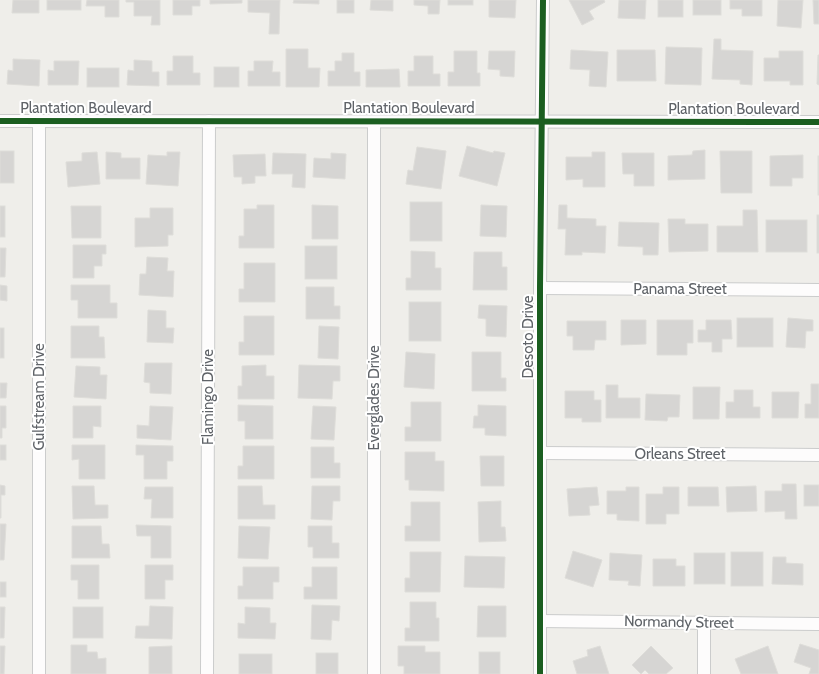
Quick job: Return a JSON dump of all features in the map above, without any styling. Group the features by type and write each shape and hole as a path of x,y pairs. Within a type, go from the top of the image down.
{"street":[{"name":"Desoto Drive","path":"540,674 540,288 543,0"},
{"name":"Plantation Boulevard","path":"0,121 819,122"},
{"name":"Gulfstream Drive","path":"39,121 39,674"},
{"name":"Flamingo Drive","path":"207,674 209,121"},
{"name":"Everglades Drive","path":"374,122 374,674"},
{"name":"Panama Street","path":"540,288 819,290"},
{"name":"Orleans Street","path":"541,453 819,456"},
{"name":"Normandy Street","path":"540,621 819,624"},
{"path":"704,622 704,674"}],"building":[{"path":"13,0 39,0 39,13 12,13"},
{"path":"47,0 81,0 81,10 47,10"},
{"path":"87,0 119,0 119,17 105,17 105,6 86,6"},
{"path":"126,0 160,0 160,25 151,25 152,16 134,16 134,2 126,2"},
{"path":"173,0 200,0 200,6 192,6 192,15 173,15"},
{"path":"210,0 242,0 242,3 210,4"},
{"path":"248,0 280,0 279,34 269,34 270,13 248,12"},
{"path":"294,0 319,0 319,4 293,3"},
{"path":"337,0 354,0 354,13 337,13"},
{"path":"371,0 393,0 393,11 370,10"},
{"path":"414,0 440,0 439,14 428,14 428,6 414,5"},
{"path":"448,0 473,0 473,5 448,5"},
{"path":"489,0 516,0 515,18 489,17"},
{"path":"569,0 604,0 605,2 589,11 594,19 582,25"},
{"path":"619,0 646,0 645,19 618,18"},
{"path":"658,0 683,0 683,17 658,17"},
{"path":"693,0 721,0 721,15 693,15"},
{"path":"730,0 762,0 762,16 742,16 742,9 730,9"},
{"path":"778,0 803,0 801,28 777,26"},
{"path":"813,0 819,0 819,24 814,24"},
{"path":"714,39 721,39 721,50 753,51 752,85 740,84 740,80 712,79"},
{"path":"666,47 702,48 701,85 665,84"},
{"path":"286,49 308,49 308,68 320,68 319,87 286,87"},
{"path":"571,50 608,52 606,87 589,86 590,70 570,69"},
{"path":"617,50 655,50 656,81 617,81"},
{"path":"454,51 477,51 477,73 480,73 480,86 448,86 448,72 454,72"},
{"path":"489,51 515,51 514,77 500,76 500,70 488,69"},
{"path":"779,51 803,51 803,85 790,85 790,81 764,81 764,58 779,58"},
{"path":"342,53 354,53 354,72 360,72 360,86 328,86 328,71 335,71 335,61 342,61"},
{"path":"819,55 819,85 817,84"},
{"path":"173,56 193,56 193,73 200,73 200,85 167,85 167,71 173,71"},
{"path":"414,56 433,56 433,74 440,74 440,86 408,86 408,71 414,71"},
{"path":"13,59 40,60 39,86 7,84 8,70 13,71"},
{"path":"134,60 152,61 152,72 159,72 159,86 127,85 128,70 134,71"},
{"path":"54,61 79,61 78,85 48,85 48,70 54,71"},
{"path":"254,61 273,61 272,72 280,72 280,86 248,86 248,71 254,71"},
{"path":"214,67 239,67 239,87 214,87"},
{"path":"87,68 119,68 119,87 87,87"},
{"path":"399,69 400,87 366,87 366,70"},
{"path":"467,146 493,153 494,151 505,153 497,186 459,176"},
{"path":"417,147 446,151 441,189 406,184 408,170 413,171"},
{"path":"705,150 705,179 668,180 668,156 692,155 693,151"},
{"path":"0,151 14,151 14,183 0,183"},
{"path":"720,151 752,151 752,193 721,193"},
{"path":"97,152 100,184 68,187 66,162 82,161 82,153"},
{"path":"106,152 121,153 121,158 140,158 140,179 106,179"},
{"path":"167,152 180,152 178,186 146,184 148,155 167,156"},
{"path":"592,152 605,152 605,187 583,187 583,179 566,180 566,157 592,157"},
{"path":"273,153 306,154 305,188 292,187 293,174 272,174"},
{"path":"331,153 346,154 345,179 313,177 314,158 331,159"},
{"path":"622,153 654,153 654,186 634,186 634,174 623,174"},
{"path":"265,154 266,176 255,176 255,183 242,184 242,177 234,177 233,155"},
{"path":"803,155 803,178 792,178 792,186 770,186 770,156"},
{"path":"819,156 819,195 818,195"},
{"path":"410,202 442,202 442,241 410,241"},
{"path":"257,205 274,205 274,248 239,248 239,236 244,236 244,209 257,209"},
{"path":"312,205 338,206 338,239 312,239"},
{"path":"481,205 507,206 506,237 480,236"},
{"path":"559,205 567,205 567,218 596,219 596,226 606,226 605,253 582,252 582,255 565,255 566,229 558,229"},
{"path":"0,206 5,206 5,237 0,237"},
{"path":"71,206 101,206 101,238 72,238"},
{"path":"150,208 173,208 173,235 168,235 168,246 135,247 135,218 150,218"},
{"path":"743,210 757,210 758,252 717,252 717,226 743,226"},
{"path":"817,215 819,215 819,253 817,253"},
{"path":"668,219 685,219 685,224 708,224 708,251 669,252"},
{"path":"766,220 807,220 807,252 766,252"},
{"path":"619,222 659,223 658,255 643,255 643,247 618,246"},
{"path":"73,245 106,245 106,254 102,254 102,266 94,266 94,278 73,278"},
{"path":"305,246 337,246 337,279 305,279"},
{"path":"0,248 6,248 5,277 0,277"},
{"path":"411,251 435,252 435,268 441,268 441,290 406,290 406,278 411,278"},
{"path":"474,252 502,252 502,267 507,267 507,290 473,290"},
{"path":"147,257 168,258 167,271 174,271 173,297 139,295 140,274 146,274"},
{"path":"244,263 275,263 275,302 239,302 239,289 244,289"},
{"path":"0,285 7,286 7,301 0,300"},
{"path":"71,285 110,285 110,303 117,303 117,318 78,318 78,300 71,300"},
{"path":"306,287 334,287 334,306 340,306 340,319 306,319"},
{"path":"409,302 441,302 441,341 409,341"},
{"path":"479,305 507,306 506,337 486,336 486,319 478,318"},
{"path":"148,310 166,311 166,328 174,328 173,343 147,342"},
{"path":"244,316 274,316 274,355 239,355 239,342 244,342"},
{"path":"737,318 773,318 773,347 737,347"},
{"path":"788,318 813,320 813,331 806,331 805,348 786,347"},
{"path":"621,320 646,320 646,344 621,345"},
{"path":"657,320 693,320 693,343 687,343 687,355 657,355"},
{"path":"706,320 731,320 732,339 722,339 722,352 712,352 712,342 698,342 698,330 706,330"},
{"path":"567,321 606,321 606,340 595,340 594,350 573,350 573,336 567,336"},
{"path":"71,326 99,326 99,337 104,337 105,358 71,358"},
{"path":"319,326 339,327 338,359 318,358"},
{"path":"0,328 4,328 4,358 0,358"},
{"path":"406,352 435,354 434,389 404,387"},
{"path":"472,352 501,352 501,378 506,378 506,391 472,391"},
{"path":"145,363 172,363 171,394 150,393 150,383 144,382"},
{"path":"266,365 266,376 274,376 274,399 238,399 238,386 242,386 242,366"},
{"path":"299,365 340,366 340,381 333,381 332,399 298,398"},
{"path":"76,366 100,367 100,375 107,375 106,399 74,397"},
{"path":"0,383 7,383 6,398 0,398"},
{"path":"811,384 819,384 819,418 805,418 805,404 811,404"},
{"path":"606,385 618,385 618,398 640,398 640,418 606,418"},
{"path":"693,387 720,387 719,419 693,419"},
{"path":"734,390 753,390 753,407 760,407 760,418 726,418 726,402 734,402"},
{"path":"565,391 594,391 594,400 601,400 601,422 582,422 582,418 565,418"},
{"path":"772,392 799,392 798,418 772,418"},
{"path":"646,394 680,395 679,417 668,417 667,421 645,420"},
{"path":"411,402 441,402 441,441 405,441 405,427 411,427"},
{"path":"238,405 273,406 273,439 245,439 245,421 238,421"},
{"path":"478,405 506,406 506,436 485,435 485,428 473,428 474,416 478,416"},
{"path":"0,406 6,406 6,428 2,428 2,438 0,438"},
{"path":"73,406 101,406 101,427 93,426 93,438 73,438"},
{"path":"150,406 173,407 171,440 137,438 137,425 149,426"},
{"path":"313,406 336,407 334,440 311,439"},
{"path":"0,445 6,445 6,460 0,460"},
{"path":"72,445 105,445 105,479 79,479 79,459 72,460"},
{"path":"136,445 173,446 173,461 167,461 167,479 144,479 144,455 136,455"},
{"path":"243,446 274,446 274,479 238,479 238,466 243,466"},
{"path":"311,447 334,447 334,463 340,463 340,478 311,478"},
{"path":"405,452 435,452 435,461 444,461 444,491 409,490 409,480 405,480"},
{"path":"480,456 504,456 504,486 481,486"},
{"path":"782,484 796,484 797,519 785,519 785,511 765,512 765,491 782,491"},
{"path":"0,485 5,486 5,495 1,495 1,518 0,518"},
{"path":"804,485 819,485 819,506 804,506"},
{"path":"72,486 94,486 95,505 108,505 108,518 73,519"},
{"path":"238,486 262,486 263,505 275,505 275,519 238,519"},
{"path":"312,486 340,486 340,501 333,501 332,520 311,519"},
{"path":"756,486 757,511 727,512 726,487"},
{"path":"145,487 173,487 173,518 151,518 152,499 144,499"},
{"path":"597,487 599,505 589,506 590,515 569,516 567,489"},
{"path":"626,487 639,487 639,521 617,520 617,514 607,514 607,491 626,491"},
{"path":"663,487 679,487 679,514 666,514 666,524 646,524 646,494 663,494"},
{"path":"688,487 718,487 719,506 688,506"},
{"path":"501,501 501,527 505,527 506,541 479,542 478,502"},
{"path":"411,502 440,502 440,541 405,541 405,526 411,526"},
{"path":"0,524 6,524 4,560 0,560"},
{"path":"136,525 171,526 171,558 151,558 151,536 137,536"},
{"path":"72,526 101,526 102,544 109,544 110,558 72,558"},
{"path":"239,526 270,527 268,559 238,558"},
{"path":"308,526 332,526 332,543 339,543 339,558 313,558 313,547 308,547"},
{"path":"573,551 602,560 593,587 565,578"},
{"path":"410,552 441,552 440,592 405,592 405,578 410,578"},
{"path":"731,552 763,552 763,586 731,586"},
{"path":"610,553 642,555 640,586 628,585 629,581 609,580"},
{"path":"694,553 725,553 725,584 694,584"},
{"path":"465,556 505,557 504,588 464,587"},
{"path":"773,557 786,557 786,563 803,564 803,585 772,584"},
{"path":"653,559 676,559 676,566 685,566 685,586 653,586"},
{"path":"71,565 99,565 99,599 78,599 78,580 71,580"},
{"path":"145,565 173,565 173,580 165,580 165,599 145,599"},
{"path":"243,567 279,567 279,582 273,582 273,599 238,599 238,586 243,586"},
{"path":"312,567 337,567 337,599 304,599 304,587 312,587"},
{"path":"0,582 6,582 6,597 0,597"},
{"path":"410,602 436,602 436,618 439,618 439,641 405,641 405,628 410,628"},
{"path":"312,605 340,606 339,621 332,620 331,640 311,639"},
{"path":"150,606 173,607 172,639 135,638 136,626 149,626"},
{"path":"478,606 506,606 506,637 477,637"},
{"path":"0,607 5,607 4,638 0,638"},
{"path":"73,607 103,607 103,638 73,638"},
{"path":"245,607 270,608 270,623 276,623 275,639 238,638 238,623 245,624"},
{"path":"800,644 819,650 819,674 809,674 811,668 794,662"},
{"path":"71,645 87,645 87,652 97,652 98,659 106,658 106,674 71,674"},
{"path":"0,646 5,646 4,674 0,674"},
{"path":"172,646 172,674 149,674 149,647"},
{"path":"398,646 425,646 425,652 440,652 440,674 404,674 404,666 398,666"},
{"path":"600,646 609,674 577,674 573,661 588,656 587,650"},
{"path":"651,646 673,668 666,674 649,674 645,670 641,674 632,665"},
{"path":"768,646 778,674 741,674 735,659"},
{"path":"479,652 500,652 500,674 479,674"},
{"path":"316,653 338,653 338,674 316,674"},
{"path":"239,654 272,654 272,674 239,674"}],"cycle path":[{"path":"540,674 540,288 543,0"},
{"path":"0,121 819,122"}]}
